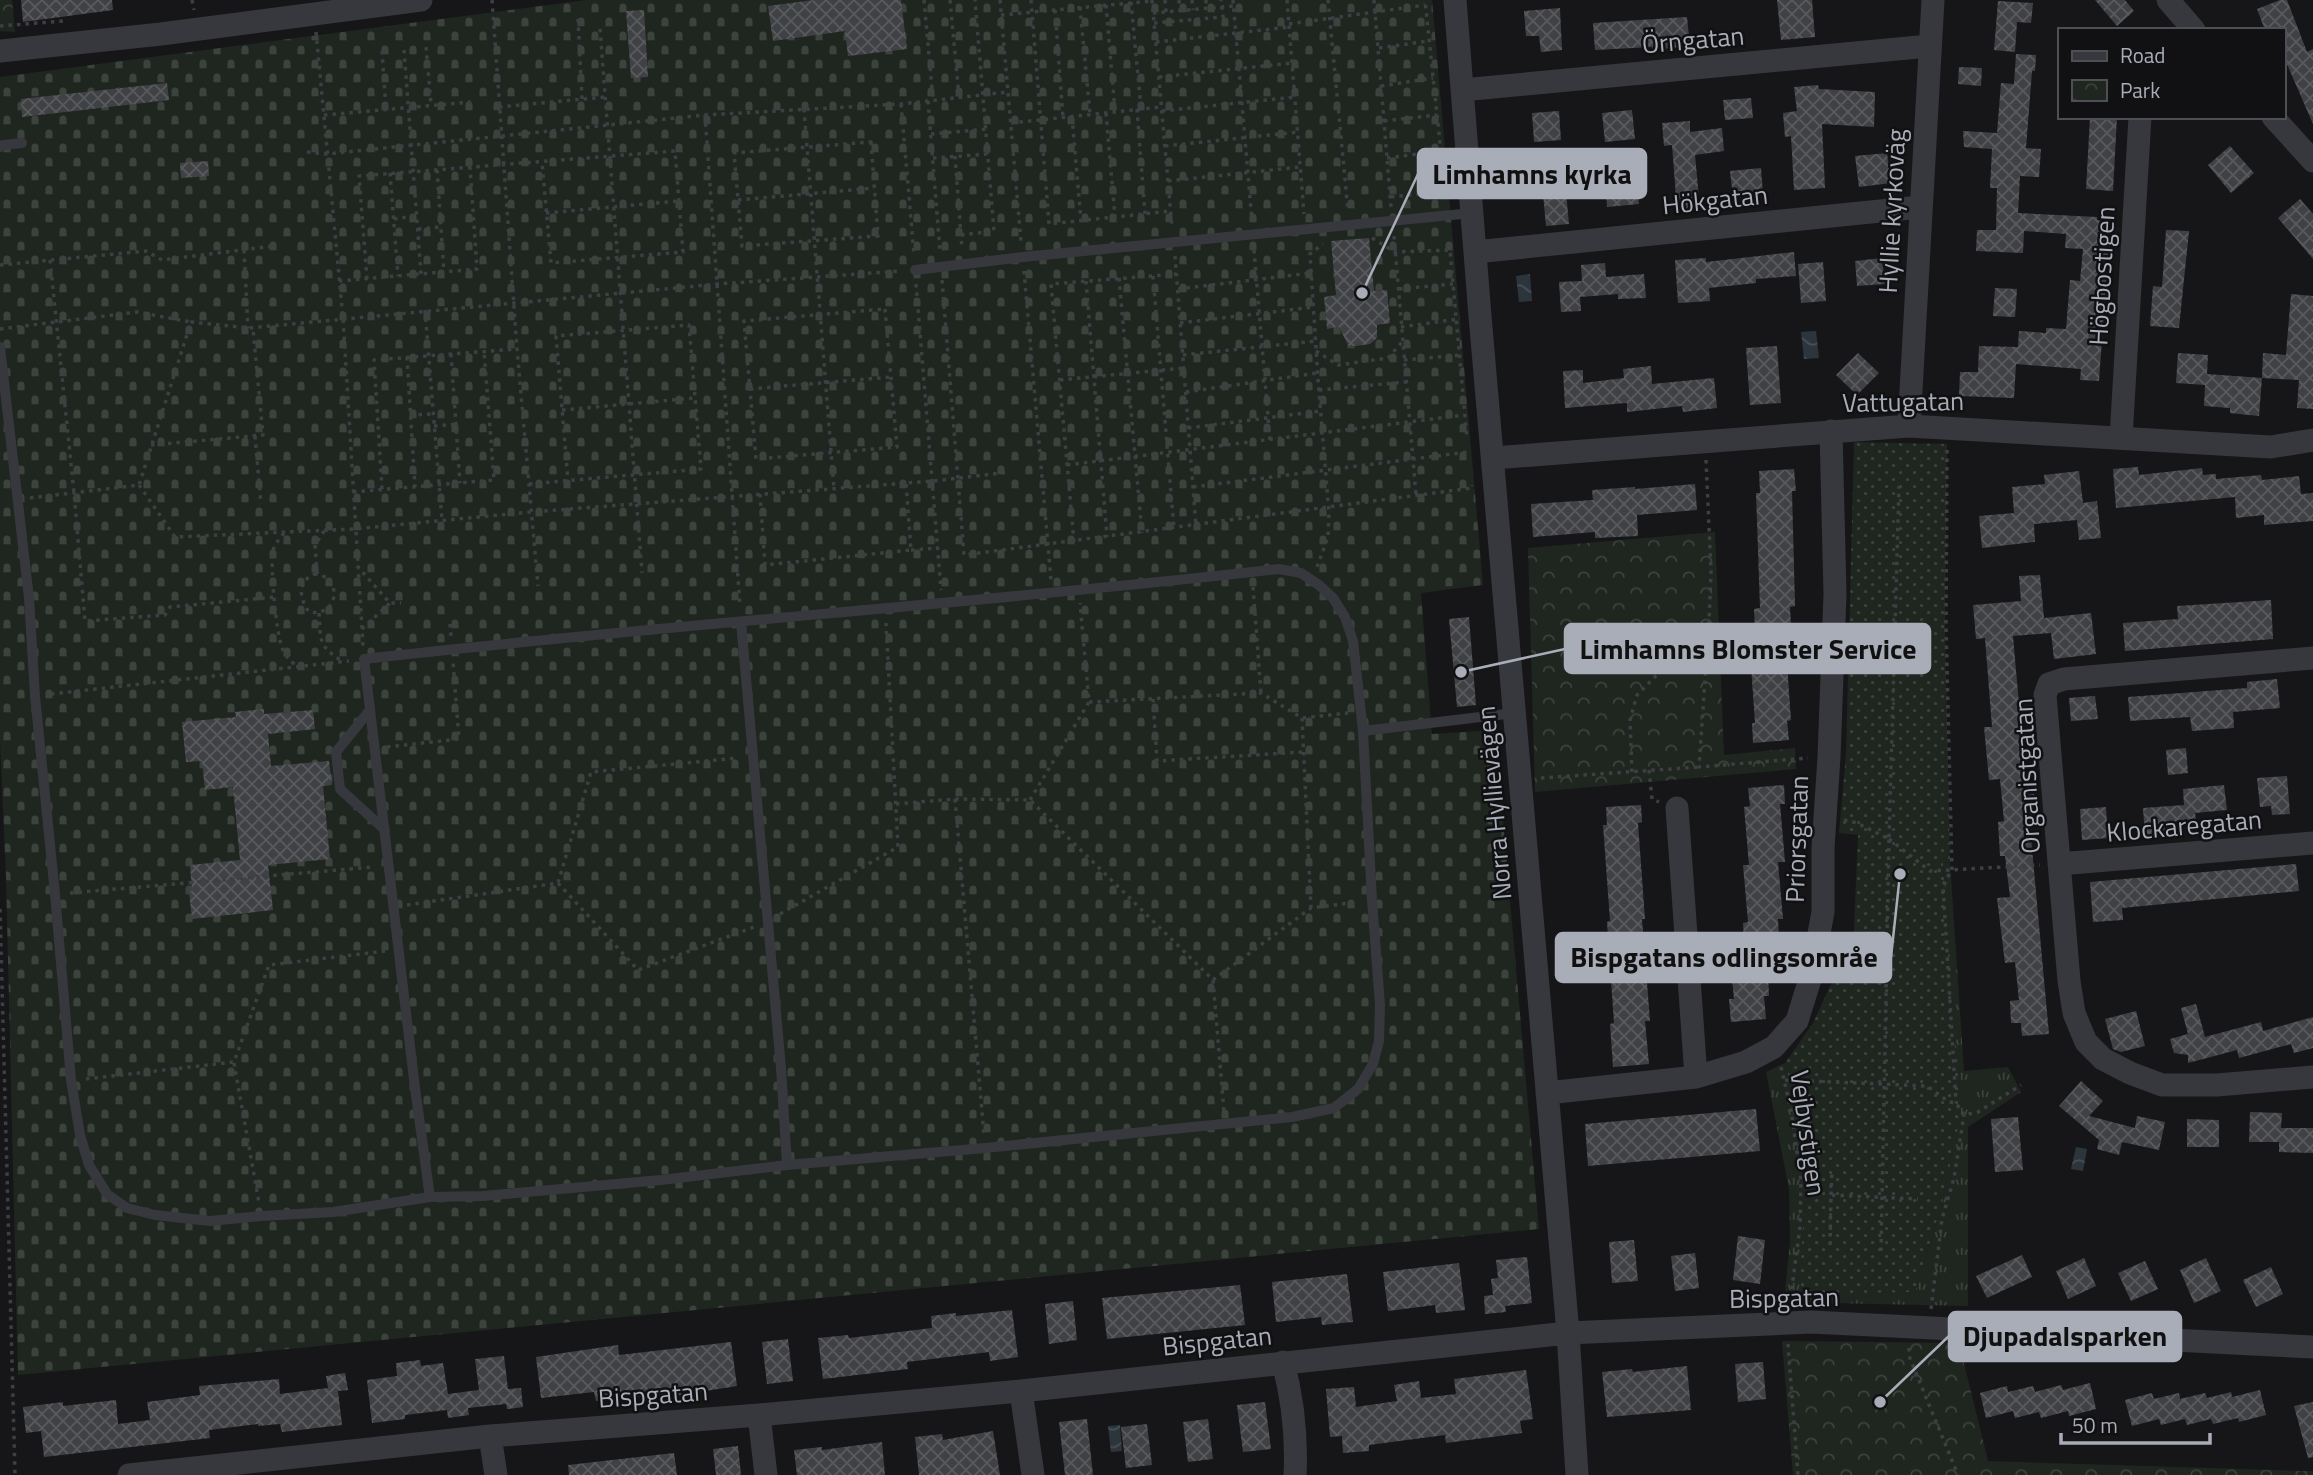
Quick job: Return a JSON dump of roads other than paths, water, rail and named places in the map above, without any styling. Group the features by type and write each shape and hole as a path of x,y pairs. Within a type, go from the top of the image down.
{"street":[{"path":"0,51 161,34 421,0"},
{"name":"Norra Hyllievägen","path":"1455,0 1568,1333 1577,1475"},
{"name":"Hyllie kyrkoväg","path":"1909,426 1933,0"},
{"path":"2168,0 2192,28"},
{"name":"Örngatan","path":"1462,90 1929,46"},
{"name":"Högbostigen","path":"2121,438 2140,119"},
{"path":"2275,119 2313,161"},
{"name":"Hökgatan","path":"1475,252 1920,208"},
{"name":"Vattugatan","path":"1493,458 1909,426 2272,447 2313,440"},
{"name":"Priorsgatan","path":"1547,1093 1696,1077 1746,1062 1774,1047 1797,1021 1811,976 1823,912 1823,848 1835,594 1831,431"},
{"name":"Organistgatan","path":"2313,658 2064,679 2049,684 2045,695 2069,981 2074,1013 2086,1042 2103,1059 2162,1085 2217,1085 2313,1077"},
{"path":"1677,808 1696,1077"},
{"name":"Klockaregatan","path":"2059,864 2313,843"},
{"name":"Bispgatan","path":"129,1475 220,1470 490,1436 1021,1391 1568,1333 1811,1322 2313,1347"},
{"path":"1283,1362 1292,1395 1297,1446 1295,1475"},
{"path":"1021,1391 1033,1475"},
{"path":"759,1415 766,1475"},
{"path":"490,1436 496,1475"}],"lane":[{"path":"0,147 22,143"},
{"path":"915,270 1174,241 1472,213"},
{"path":"0,347 29,598 35,696 71,1080 80,1135 89,1165 107,1194 127,1208 155,1215 210,1221 333,1212 430,1197 661,1180 787,1165 1292,1117 1334,1108 1358,1089 1373,1065 1379,1041 1380,1005 1363,731 1353,640 1345,617 1333,598 1310,579 1301,573 1279,569 541,639 364,659 430,1197"},
{"path":"741,622 787,1165"},
{"path":"370,710 336,752 340,789 385,830"},
{"path":"1363,731 1514,713"}],"water":[{"path":"1530,274 1532,301 1519,302 1516,276"},
{"path":"1816,331 1819,358 1804,359 1801,332"},
{"path":"2076,1147 2087,1149 2083,1171 2071,1169"},
{"path":"1120,1425 1122,1451 1111,1452 1108,1426"}],"place":[{"name":"Limhamns kyrka","path":"1362,293"},
{"name":"Limhamns Blomster Service","path":"1461,672"},
{"name":"Bispgatans odlingsområe","path":"1900,874"},
{"name":"Djupadalsparken","path":"1880,1402"}]}
